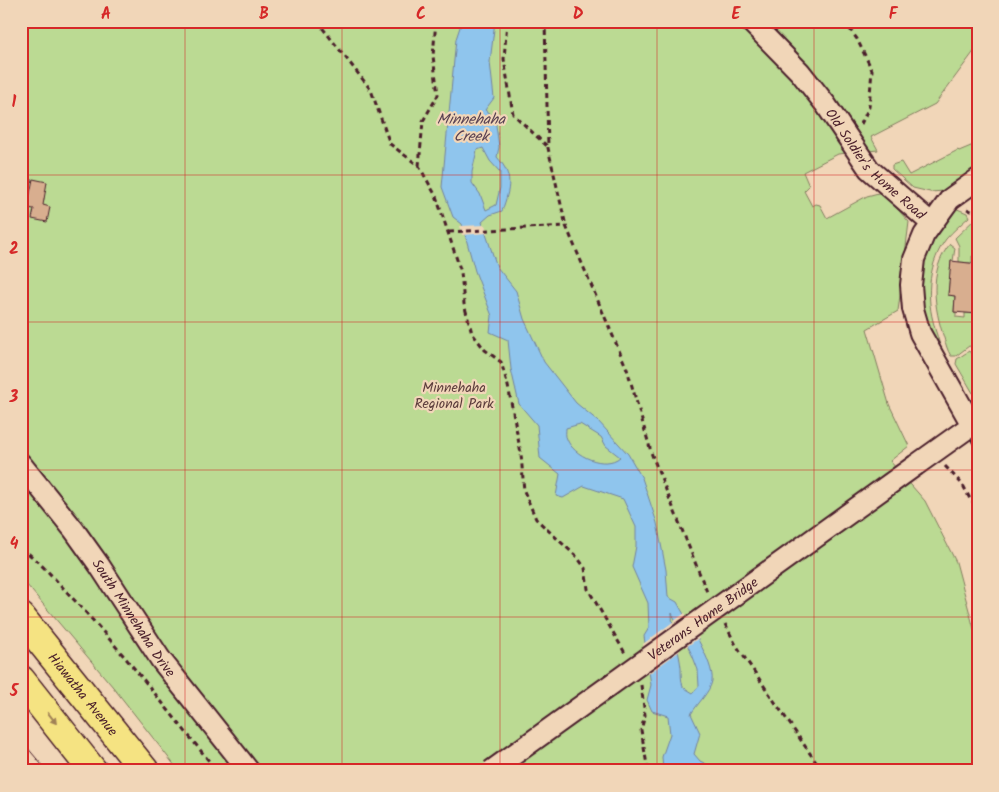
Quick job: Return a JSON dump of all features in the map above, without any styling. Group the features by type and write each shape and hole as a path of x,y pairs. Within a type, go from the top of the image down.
{"highway":[{"name":"Hiawatha Avenue","path":"21,617 144,771"},
{"path":"21,680 93,771"}],"street":[{"name":"Old Soldier's Home Road","path":"750,21 800,72 826,105 869,169 931,223 914,260 911,285 913,309 920,333 975,433 933,452 916,464"},
{"path":"931,223 950,199 978,179"},
{"name":"South Minnehaha Drive","path":"21,464 74,530 99,565 161,660 249,771"},
{"name":"Veterans Home Bridge","path":"490,771 916,464"}],"path":[{"path":"317,21 371,90 390,144 418,166 436,196 449,232 451,246 460,272 464,304 472,333 486,350 501,362 521,454 524,491 536,519 582,563 585,568 588,589 627,656"},
{"path":"418,166 423,121 438,95 433,56 436,21"},
{"path":"507,21 504,59 513,114 548,148"},
{"path":"545,21 548,148 566,226 627,369 652,454 711,598"},
{"path":"844,21 857,40 872,70 869,107 857,132"},
{"path":"449,232 566,226"},
{"path":"933,452 962,485 971,500 978,503"},
{"path":"21,548 42,566 106,634 217,771"},
{"path":"723,621 736,645 822,771"},
{"path":"638,680 642,688 645,715 641,730 648,771"}],"green space":[{"name":"Minnehaha Regional Park","path":"21,21 978,21 978,46 935,104 871,137 878,150 838,154 803,172 809,186 804,191 812,206 820,205 827,218 867,196 882,192 909,222 898,311 867,329 889,404 909,446 890,461 925,501 956,562 978,644 978,771 179,771 113,687 21,578"},
{"path":"978,143 978,169 945,191 930,192 913,188 892,169 892,165 901,162 909,175 958,150"},
{"path":"955,208 967,213 969,217 946,239 940,248 930,278 931,311 941,351 928,328 922,309 919,276 930,238"},
{"path":"978,216 978,257 972,256 972,263 959,262 959,246 955,238"},
{"path":"950,244 955,248 953,261 951,261 948,295 955,296 954,312 956,312 956,317 965,318 965,313 978,314 978,354 969,346 956,356 951,356 940,326 935,290 936,277 938,265"},
{"path":"969,351 978,365 978,396 973,393 956,364 957,359"}],"water":[{"name":"Minnehaha Creek","path":"462,21 495,21 490,62 494,98 485,110 495,118 499,147 497,157 506,170 509,182 502,211 490,215 482,222 497,267 516,291 524,319 544,362 576,403 598,421 628,454 642,478 657,523 666,570 668,597 677,602 705,653 712,673 709,689 691,714 700,733 694,754 700,761 720,771 663,771 662,757 670,734 668,716 652,711 647,700 651,685 644,636 649,628 648,603 632,567 636,546 636,527 623,499 584,486 563,498 556,496 560,474 540,458 537,425 519,404 511,369 508,340 490,332 492,316 475,271 462,224 453,217 442,187 456,39","holes":["483,148 490,161 500,172 500,188 496,205 486,210 480,194 472,183 472,172 477,150","580,424 601,437 606,446 620,457 614,461 598,462 582,456 570,445 566,436 566,428","672,613 698,670 699,686 693,693 683,687"]}],"pier":[{"path":"485,225 488,233 462,235 460,226"},
{"path":"685,613 699,638 686,647 674,622 680,651 647,675 643,644"}],"building":[{"path":"33,179 47,182 43,205 50,207 47,222 32,219 34,209 27,208"},
{"path":"951,261 978,264 978,314 954,312 955,296 948,295"}],"tram line":[{"path":"21,740 47,771"},
{"path":"21,760 30,771"}]}
